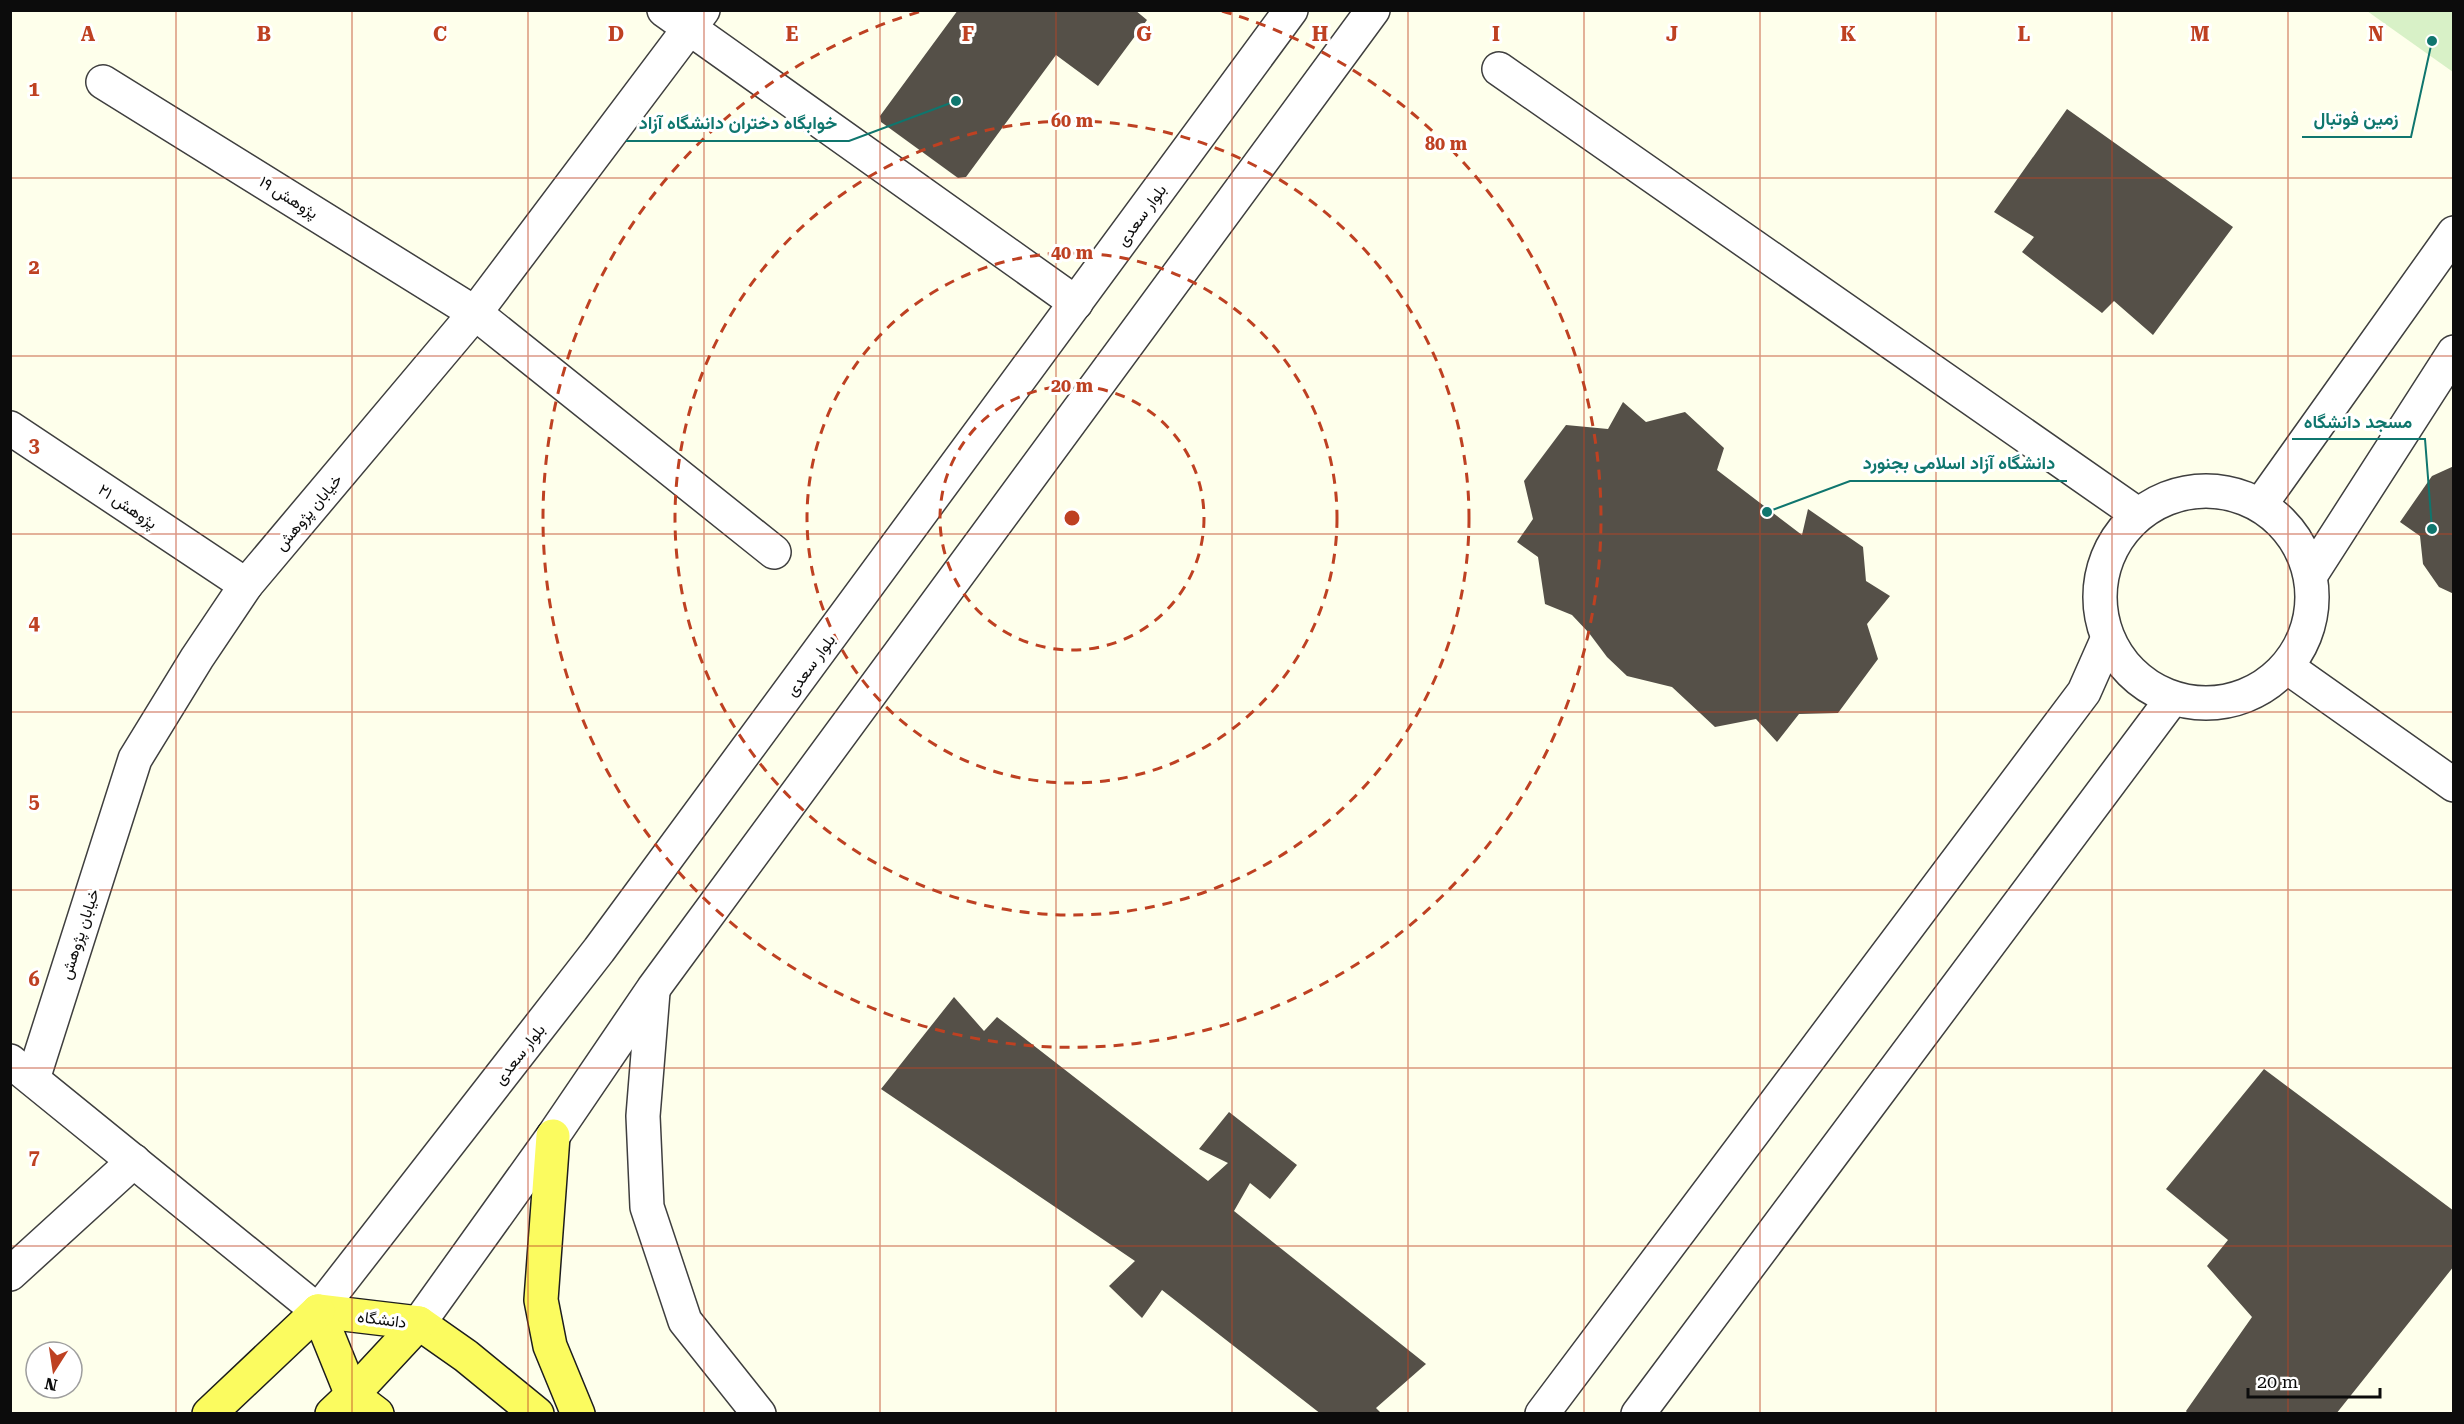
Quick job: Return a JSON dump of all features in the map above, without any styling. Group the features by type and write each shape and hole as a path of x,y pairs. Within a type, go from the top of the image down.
{"main road":[{"path":"553,1136 541,1300 550,1346 578,1413"},
{"name":"دانشگاه","path":"318,1311 419,1323 466,1356 537,1413"},
{"path":"209,1413 318,1311 354,1407"},
{"path":"354,1407 419,1323"}],"street":[{"name":"بلوار سعدی","path":"318,1311 600,950 1291,10"},
{"path":"419,1323 553,1136 653,990 1373,10"},
{"path":"685,16 1076,303"},
{"name":"خیابان پژوهش","path":"22,1070 135,759 197,658 246,585 475,313 685,16"},
{"path":"1499,69 2136,513"},
{"name":"پژوهش ۱۹","path":"103,82 475,313 774,552"},
{"path":"2261,504 2454,233"},
{"path":"2312,573 2454,352"},
{"name":"پژوهش ۲۱","path":"10,428 246,585"},
{"path":"2197,489 2261,504 2294,533 2312,573 2311,623 2287,667 2254,693 2214,704 2172,699 2133,676 2107,640 2097,594 2108,550 2136,513 2197,489"},
{"path":"1542,1413 2084,692 2107,640"},
{"path":"2287,667 2454,785"},
{"path":"1638,1413 2172,699"},
{"path":"653,990 643,1116 647,1207 685,1321 759,1413"},
{"path":"22,1070 318,1311"},
{"path":"10,1274 134,1161"}],"green space":[{"path":"2367,11 2453,11 2453,72"}],"building":[{"path":"958,10 1135,10 1147,20 1098,86 1056,55 966,177 958,178 881,122 880,116"},
{"path":"2067,109 2233,227 2153,335 2114,301 2102,313 2022,252 2034,237 1994,212"},
{"path":"1623,402 1646,422 1685,412 1724,448 1717,470 1802,535 1808,509 1863,547 1866,581 1890,596 1867,624 1878,659 1838,713 1799,714 1777,742 1756,719 1715,727 1672,687 1627,676 1607,657 1572,615 1545,604 1538,557 1517,542 1533,519 1524,481 1566,425 1608,429"},
{"path":"2454,466 2454,594 2439,587 2423,564 2420,536 2400,522 2432,476"},
{"path":"954,997 984,1031 997,1017 1208,1181 1228,1163 1199,1149 1229,1112 1297,1165 1270,1199 1250,1183 1234,1211 1426,1364 1376,1408 1382,1414 1321,1414 1162,1290 1142,1318 1109,1286 1135,1261 881,1089"},
{"path":"2264,1069 2454,1211 2454,1266 2336,1414 2188,1414 2186,1411 2252,1317 2207,1266 2228,1240 2166,1189"}],"place":[{"name":"زمین فوتبال","path":"2432,41"},
{"name":"خوابگاه دختران دانشگاه آزاد","path":"956,101"},
{"name":"دانشگاه آزاد اسلامی بجنورد","path":"1767,512"},
{"name":"مسجد دانشگاه","path":"2432,529"}]}
